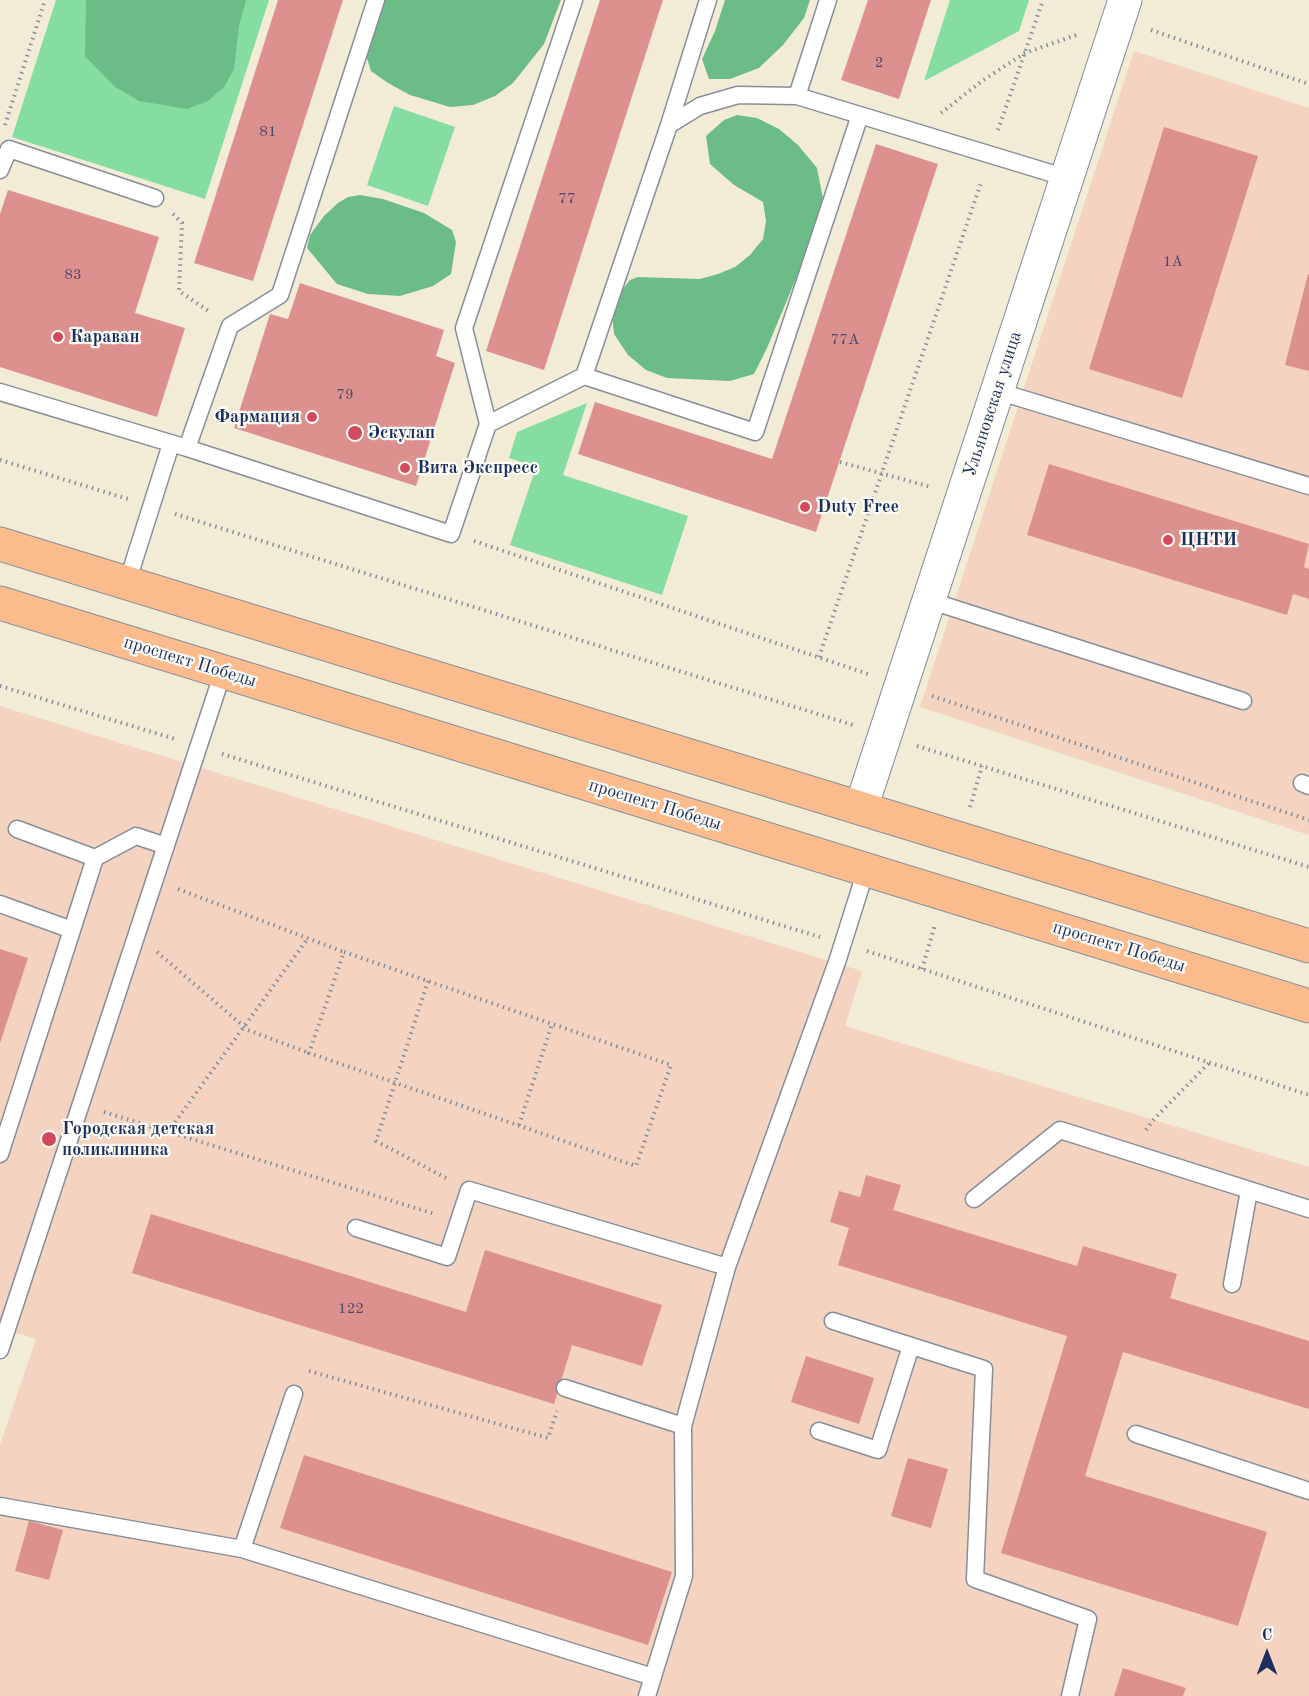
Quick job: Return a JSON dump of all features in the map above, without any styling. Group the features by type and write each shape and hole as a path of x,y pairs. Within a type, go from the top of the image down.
{"main road":[{"path":"0,544 1309,946"},
{"name":"проспект Победы","path":"0,603 1309,1006"}],"street":[{"name":"Ульяновская улица","path":"861,808 1122,10"}],"lane":[{"path":"127,583 152,507 230,326 280,295 376,0"},
{"path":"0,392 179,446 451,534 488,424 464,328 574,0"},
{"path":"584,376 669,125 708,0"},
{"path":"797,96 828,0"},
{"path":"669,125 700,106 738,95 797,96 1067,178"},
{"path":"488,424 584,376 755,432 860,115"},
{"path":"0,170 9,150 155,198"},
{"path":"997,391 1309,486"},
{"path":"928,600 1243,700"},
{"path":"0,1350 223,672"},
{"path":"17,829 95,858"},
{"path":"0,1154 95,858 136,836 166,846"},
{"path":"647,1696 684,1576 683,1426 727,1267 842,944 866,870"},
{"path":"0,904 72,930"},
{"path":"974,1199 1060,1130 1309,1209"},
{"path":"356,1228 447,1257 469,1190 727,1267"},
{"path":"1232,1284 1249,1191"},
{"path":"834,1321 984,1369 975,1578 1088,1619 1070,1696"},
{"path":"819,1431 878,1450 911,1346"},
{"path":"565,1388 683,1426"},
{"path":"242,1549 294,1394"},
{"path":"1136,1434 1309,1491"},
{"path":"0,1506 242,1549 653,1677"}],"path":[{"path":"9,150 3,131 45,0"},
{"path":"819,657 1043,0"},
{"path":"915,132 982,81 1024,53 1122,10 1309,84"},
{"path":"155,198 182,223 179,291 230,326"},
{"path":"0,460 1309,867"},
{"path":"840,462 963,496"},
{"path":"0,686 842,944 1309,1095"},
{"path":"970,807 982,766"},
{"path":"155,950 248,1030 636,1166 671,1065 344,952 174,887"},
{"path":"922,969 935,924"},
{"path":"168,1131 308,938"},
{"path":"309,1053 344,952"},
{"path":"428,981 376,1141 469,1190"},
{"path":"519,1125 552,1024"},
{"path":"1130,1152 1154,1119 1209,1063"},
{"path":"81,1104 459,1221"},
{"path":"294,1394 303,1369 548,1438 565,1388"}],"shaded area":[{"path":"1134,51 1309,108 1309,835 920,707"},
{"path":"0,706 862,971 845,1026 1309,1167 1309,1696 0,1696 0,1445 36,1339 0,1328"}],"green space":[{"path":"56,0 269,0 205,199 12,137"},
{"path":"86,0 246,0 239,26 234,69 224,87 208,101 187,109 139,101 115,87 85,56"},
{"path":"381,0 561,0 544,44 513,83 495,96 473,105 450,107 410,95 371,71 367,58 368,47"},
{"path":"725,0 810,0 804,18 783,45 759,68 730,79 709,79 702,59 715,31"},
{"path":"950,0 1029,0 1019,31 924,81"},
{"path":"394,106 455,127 428,206 367,185"},
{"path":"737,115 757,118 779,129 798,145 817,168 824,204 815,233 754,374 730,381 667,378 646,370 628,355 614,334 612,314 622,290 630,280 638,277 700,279 718,274 735,267 750,255 763,239 766,221 763,202 734,185 710,164 706,136 724,120"},
{"path":"360,195 383,199 424,213 452,230 456,242 451,274 433,286 400,296 368,294 337,284 307,248 310,235 324,216 338,203 348,197"},
{"path":"587,403 563,475 688,516 662,595 510,545 536,467 509,458 517,432"}],"building":[{"path":"278,0 343,0 253,281 194,263"},
{"path":"600,0 663,0 544,370 486,351"},
{"path":"868,0 931,0 899,99 841,80"},
{"path":"1164,127 1258,156 1182,398 1089,369"},
{"path":"876,144 938,164 816,532 578,454 595,402 772,459"},
{"path":"8,190 159,237 135,313 185,328 157,417 0,367 0,214"},
{"path":"1309,274 1309,371 1285,365"},
{"path":"300,283 444,330 436,356 455,363 416,486 234,428 270,314 288,319"},
{"name":"ЦНТИ","path":"1049,464 1309,544 1304,567 1309,569 1309,599 1293,594 1287,615 1027,535"},
{"path":"0,949 28,958 0,1043"},
{"path":"866,1175 901,1185 893,1210 1077,1266 1083,1246 1177,1274 1170,1298 1309,1341 1309,1409 1123,1352 1085,1476 1267,1532 1238,1626 1001,1553 1067,1336 838,1265 849,1228 830,1222 839,1191 860,1197"},
{"path":"151,1214 466,1312 485,1250 662,1305 642,1366 572,1345 554,1404 132,1273"},
{"path":"806,1356 874,1378 859,1424 791,1402"},
{"path":"304,1455 672,1572 648,1645 280,1528"},
{"path":"908,1458 948,1469 931,1528 891,1516"},
{"path":"29,1521 63,1530 49,1580 15,1571"},
{"path":"1123,1668 1186,1688 1183,1696 1114,1696"}],"place":[{"name":"Караван","path":"58,337"},
{"name":"Фармация","path":"312,417"},
{"name":"Эскулап","path":"355,433"},
{"name":"Вита Экспресс","path":"405,468"},
{"name":"Duty Free","path":"805,507"},
{"name":"ЦНТИ","path":"1168,540"},
{"name":"Городская детская поликлиника","path":"49,1139"}]}
